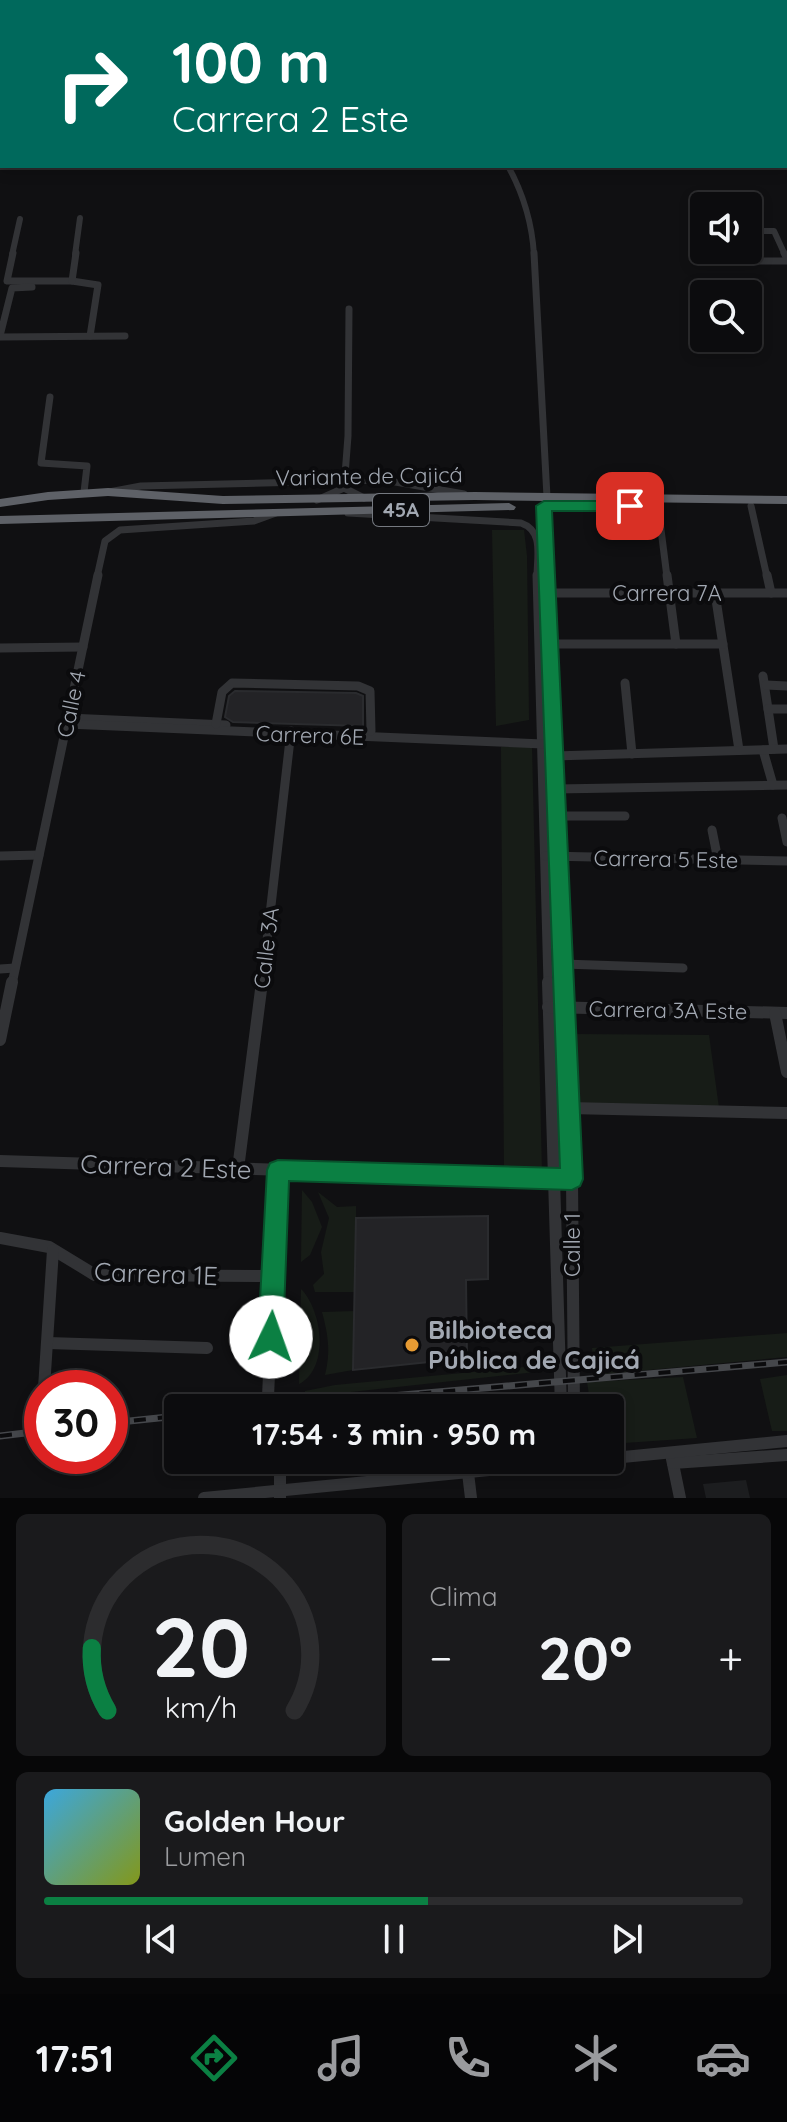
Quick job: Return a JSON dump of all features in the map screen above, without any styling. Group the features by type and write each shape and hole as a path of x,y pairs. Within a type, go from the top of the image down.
{"highway":[{"name":"Variante de Cajicá","path":"7,502 108,492 223,500 475,496 658,506 787,507"},
{"path":"141,518 97,511 93,503 105,497 146,495"},
{"path":"7,502 29,503 68,498 78,504 70,513 30,514 16,519"},
{"name":"Variante de Cajicá","path":"0,520 345,512 545,501 787,500"}],"street":[{"name":"Calle 1","path":"509,168 523,193 533,232 572,1179 574,1394"},
{"path":"72,281 80,218"},
{"path":"20,219 7,281 72,281 98,285 90,336"},
{"path":"762,231 774,231 787,260 762,261"},
{"path":"32,287 12,288 0,336 125,336"},
{"path":"344,484 348,436 349,309"},
{"path":"50,397 41,463 87,466 84,492"},
{"path":"108,492 141,486 344,484 384,480 475,496"},
{"path":"344,484 367,499"},
{"path":"317,500 344,484"},
{"path":"658,506 676,644"},
{"path":"751,506 771,593"},
{"name":"Calle 1","path":"345,512 521,523 532,527 537,534 537,643 561,1394"},
{"name":"Calle 4","path":"0,1040 108,536 136,527 254,521 276,513"},
{"name":"Carrera 7A","path":"548,593 787,593"},
{"path":"715,593 739,750"},
{"path":"537,643 723,644"},
{"path":"0,648 83,647"},
{"path":"773,785 765,680 787,686"},
{"path":"216,724 222,692 232,683 358,686 370,691 371,731"},
{"path":"625,683 632,754"},
{"path":"768,709 787,709"},
{"name":"Carrera 6E","path":"68,721 540,741"},
{"name":"Carrera 6E","path":"68,721 216,724 291,731 371,731 540,741 554,747 632,754 787,749"},
{"name":"Calle 3A","path":"238,1169 291,731"},
{"path":"556,789 787,785"},
{"path":"557,816 625,816"},
{"path":"782,818 787,842"},
{"path":"712,830 718,860"},
{"path":"0,856 39,855"},
{"name":"Carrera 5 Este","path":"545,856 787,861"},
{"path":"563,964 683,968"},
{"path":"0,969 15,968"},
{"name":"Carrera 3A Este","path":"548,1007 781,1013"},
{"path":"781,1013 787,1072"},
{"path":"569,1108 787,1113"},
{"name":"Carrera 2 Este","path":"0,1161 572,1179"},
{"path":"268,1394 278,1170"},
{"name":"Carrera 1E","path":"0,1238 30,1242 53,1250 82,1272 95,1275 273,1276"},
{"path":"46,1370 53,1250"},
{"path":"48,1343 207,1348"},
{"path":"672,1457 787,1441"},
{"path":"624,1459 787,1455"},
{"path":"672,1457 680,1498"},
{"path":"204,1498 280,1494 459,1474"},
{"path":"468,1474 471,1498"}],"shaded area":[{"path":"492,530 524,530 527,556 529,720 496,726"},
{"path":"501,747 532,747 542,1173 504,1171"},
{"path":"573,1034 709,1035 719,1108 578,1105"},
{"path":"302,1190 312,1202 322,1227 310,1255 301,1262"},
{"path":"318,1192 337,1207 356,1206 356,1292 315,1292 313,1285 324,1274 321,1252 329,1218"},
{"path":"301,1289 314,1310 320,1338 315,1365 309,1376 299,1384"},
{"path":"355,1311 353,1370 325,1375 328,1343 322,1312"},
{"path":"787,1333 787,1357 595,1375 592,1348"},
{"path":"546,1365 545,1371 333,1394 305,1394 305,1391 335,1385"},
{"path":"787,1375 787,1431 772,1431 760,1379"},
{"path":"683,1377 697,1438 624,1443 624,1394 589,1394 587,1382"},
{"path":"746,1480 750,1498 706,1498 703,1484"}],"building":[{"path":"235,691 356,693 363,696 363,726 233,722 225,717 229,696"},
{"path":"488,1216 488,1279 466,1280 467,1358 353,1370 356,1218"}],"railway":[{"path":"415,1394 787,1362"},
{"path":"128,1421 164,1417"},
{"path":"0,1436 24,1433"}],"place":[{"name":"Bilbioteca Pública de Cajicá","path":"412,1345"}],"route":[{"path":"271,1337 278,1170 572,1179 544,506 630,506"}]}
